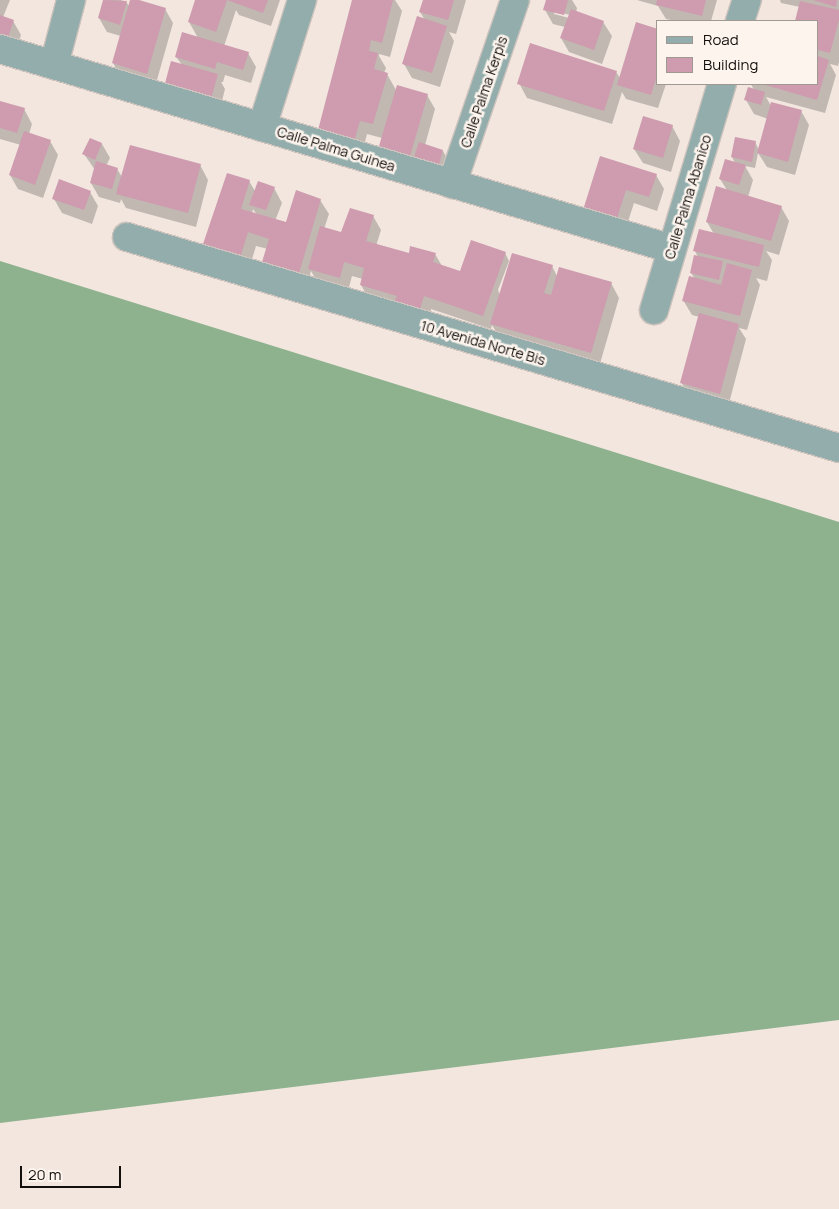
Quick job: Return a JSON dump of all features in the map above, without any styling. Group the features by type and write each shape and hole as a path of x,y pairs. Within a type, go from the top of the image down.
{"street":[{"path":"54,65 71,0"},
{"path":"262,127 302,0"},
{"name":"Calle Palma Kerpis","path":"452,184 515,0"},
{"path":"740,20 747,0"},
{"name":"Calle Palma Guinea","path":"0,49 672,249"},
{"name":"Calle Palma Abanico","path":"654,310 722,85"},
{"name":"10 Avenida Norte Bis","path":"126,237 839,448"}],"green space":[{"path":"0,261 839,522 839,1020 0,1123"}],"building":[{"path":"103,0 127,1 120,25 98,18"},
{"path":"130,0 139,0 166,8 147,74 112,63"},
{"path":"195,0 227,0 216,32 188,22"},
{"path":"227,0 268,0 263,13"},
{"path":"352,0 393,0 382,43 371,40 369,51 378,53 374,69 388,73 373,124 360,121 353,145 317,134"},
{"path":"423,0 454,0 448,20 419,12"},
{"path":"546,0 568,0 564,15 543,10"},
{"path":"657,0 706,0 702,16 656,5"},
{"path":"813,0 837,0 836,7"},
{"path":"800,1 839,10 839,20 830,53 819,50 819,20 795,20"},
{"path":"571,9 604,21 594,50 560,38"},
{"path":"0,15 14,20 6,43 0,41"},
{"path":"417,16 447,26 432,73 402,64"},
{"path":"636,22 656,28 656,79 651,95 617,85"},
{"path":"182,32 249,52 243,70 217,62 215,69 175,57"},
{"path":"530,43 617,71 604,111 517,84"},
{"path":"819,56 829,60 817,100 765,85 819,85"},
{"path":"171,61 218,74 211,99 164,87"},
{"path":"397,85 428,94 408,163 377,153"},
{"path":"748,87 765,92 761,105 744,100"},
{"path":"0,101 25,108 17,133 0,128"},
{"path":"771,102 802,110 788,162 757,153"},
{"path":"643,116 673,125 663,158 633,149"},
{"path":"24,131 51,140 35,185 9,175"},
{"path":"735,137 756,141 752,162 731,157"},
{"path":"90,138 102,143 95,160 82,154"},
{"path":"419,142 443,150 438,168 413,160"},
{"path":"130,145 201,164 188,213 116,194"},
{"path":"600,156 657,174 649,197 626,190 616,221 583,210"},
{"path":"725,159 746,165 739,185 719,179"},
{"path":"96,161 118,168 112,189 90,183"},
{"path":"227,173 250,180 241,209 286,222 296,190 321,199 299,273 262,262 269,239 248,232 241,255 203,244"},
{"path":"59,179 91,191 84,210 52,199"},
{"path":"258,181 275,187 266,210 249,205"},
{"path":"716,186 782,206 771,241 706,222"},
{"path":"350,208 374,215 366,241 409,253 410,246 436,253 433,262 460,271 471,240 506,252 483,316 424,296 420,309 394,302 397,296 360,285 364,268 344,262 340,278 308,269 320,226 341,232"},
{"path":"699,229 764,245 759,267 693,251"},
{"path":"512,253 553,265 544,293 551,295 559,267 612,282 591,353 490,324"},
{"path":"694,255 723,261 719,280 690,273"},
{"path":"727,263 752,270 740,316 682,301 689,276 721,285"},
{"path":"699,313 739,324 720,394 680,383"}]}
